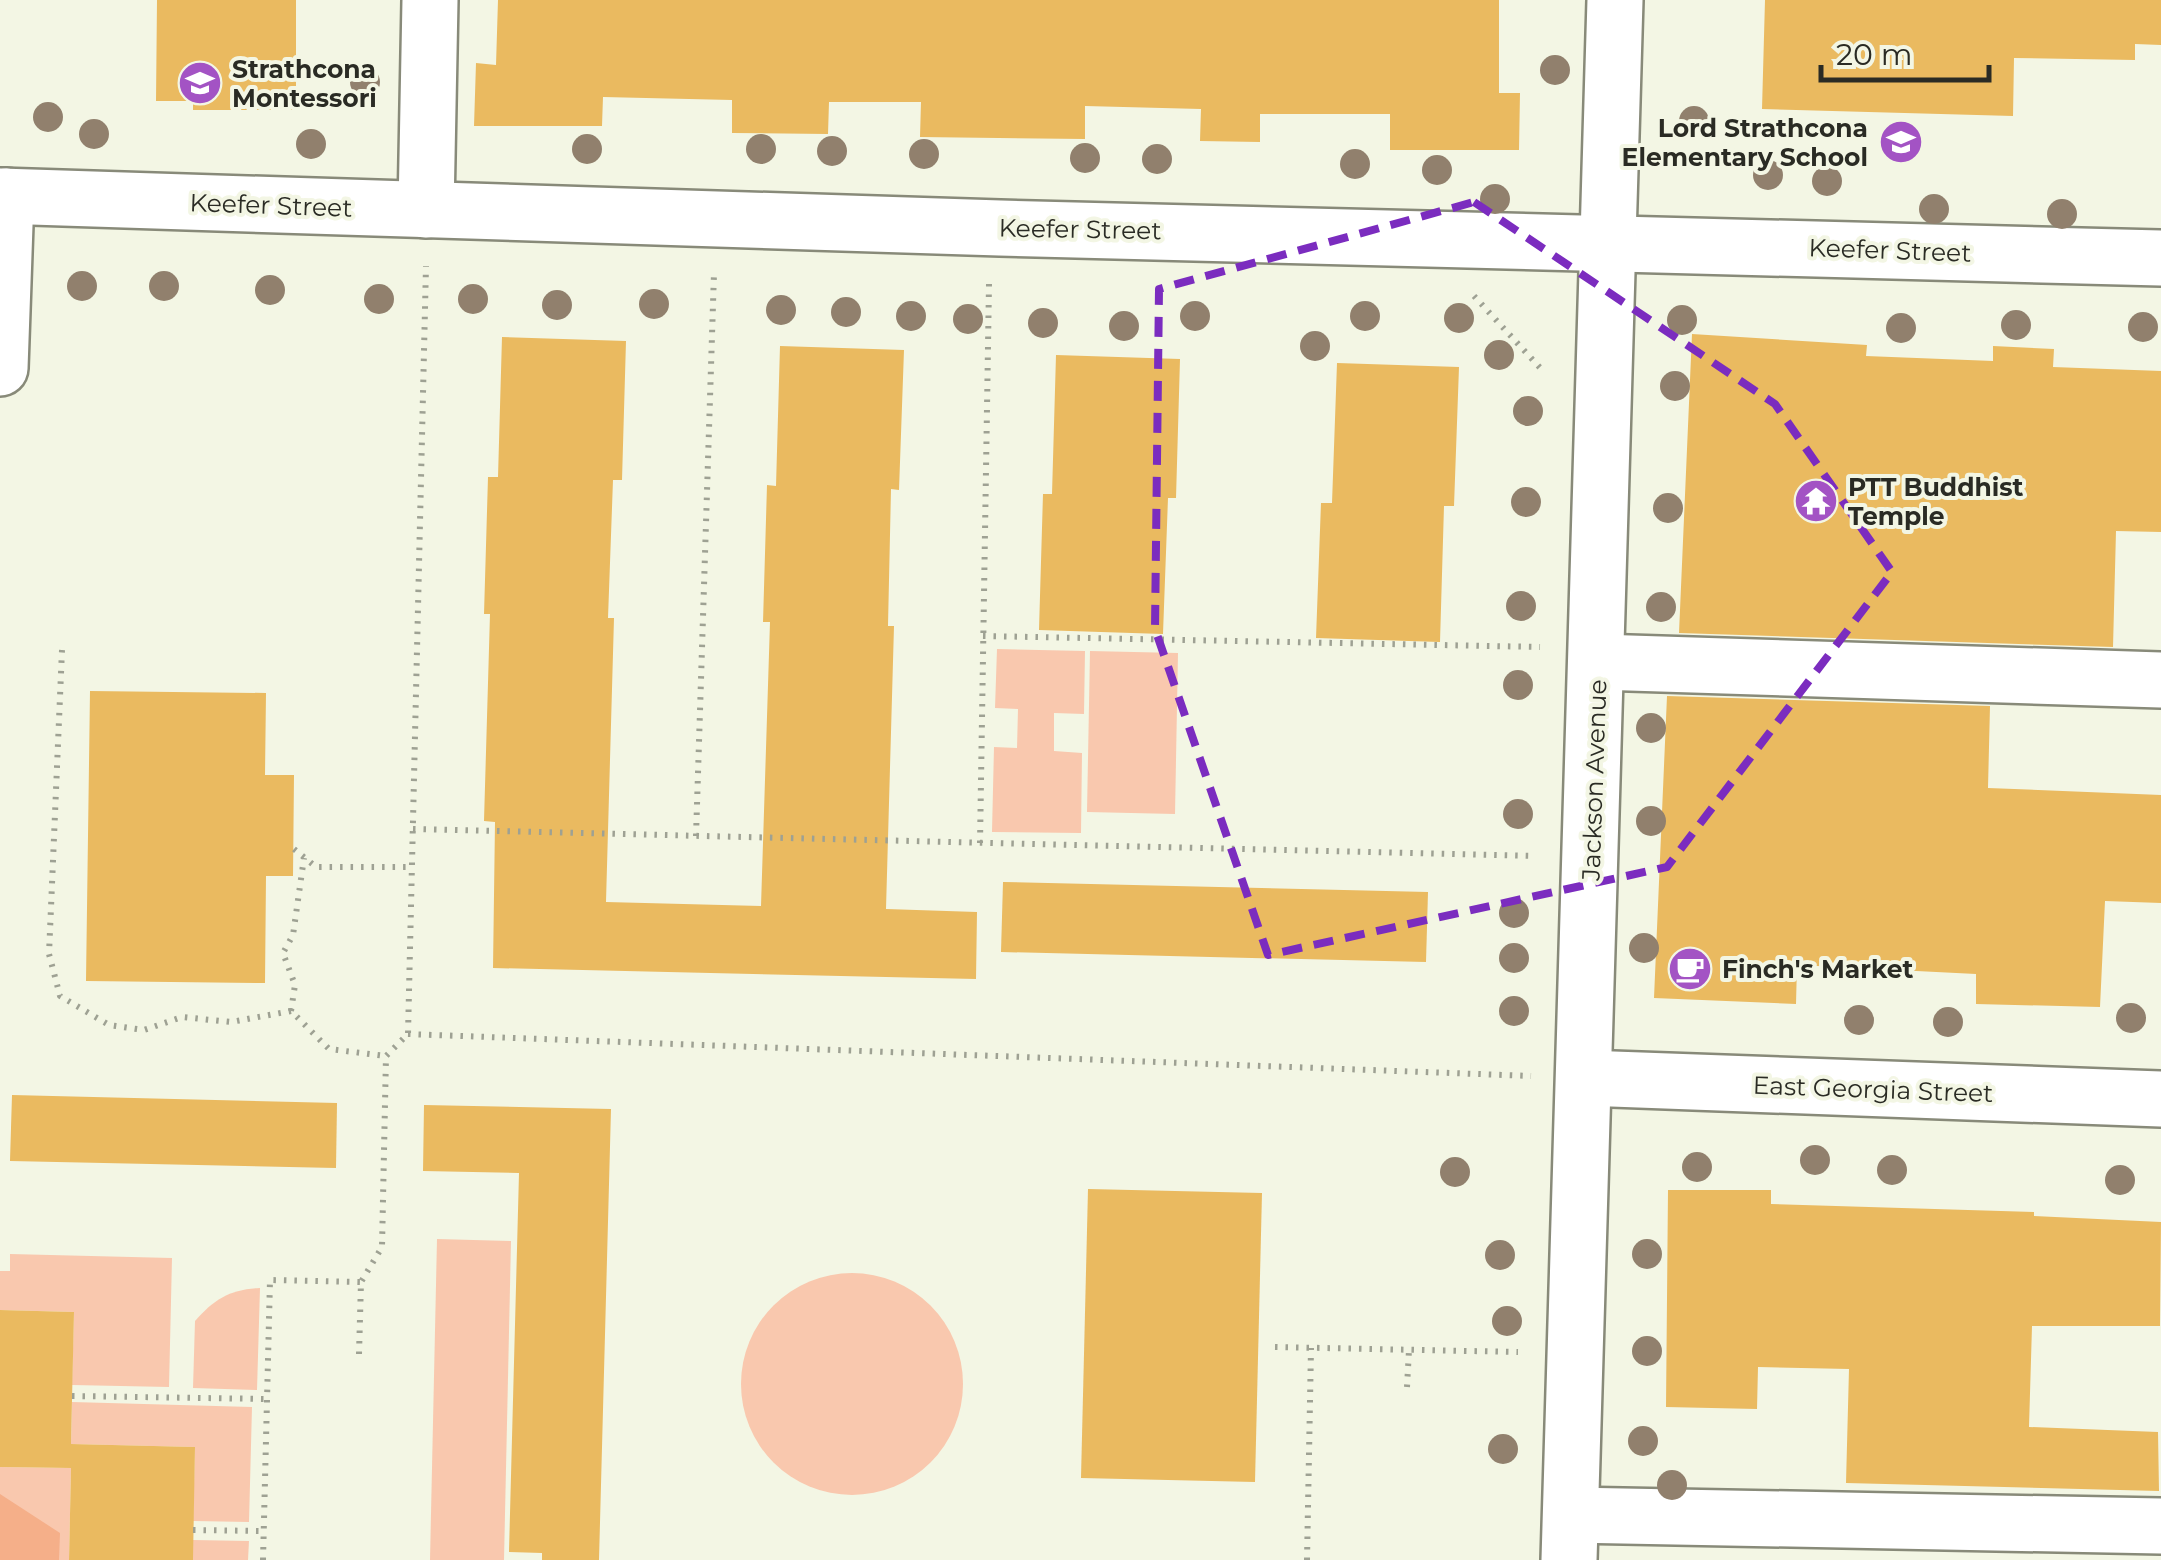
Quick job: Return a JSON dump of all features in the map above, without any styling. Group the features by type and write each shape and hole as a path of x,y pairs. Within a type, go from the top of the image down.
{"street":[{"path":"426,236 430,0"},
{"name":"Jackson Avenue","path":"1570,1537 1558,1077 1598,662 1615,0"},
{"path":"0,368 3,196"},
{"name":"Keefer Street","path":"3,196 426,236 1609,242 2161,258"},
{"path":"1598,662 2161,680"},
{"name":"East Georgia Street","path":"1558,1077 2161,1099"},
{"path":"1570,1537 2161,1526"}],"path":[{"path":"359,1354 361,1282 382,1247 386,1056 408,1034 426,236"},
{"path":"696,836 714,269"},
{"path":"980,843 989,278"},
{"path":"1470,292 1543,371"},
{"path":"983,636 1542,647"},
{"path":"62,650 49,954 60,996 109,1025 144,1030 182,1018 231,1022 291,1011"},
{"path":"413,829 1536,856"},
{"path":"294,849 316,867 412,867"},
{"path":"291,1011 295,985 283,953 292,935 304,858"},
{"path":"291,1011 329,1049 386,1056"},
{"path":"408,1034 1558,1077"},
{"path":"263,1560 270,1280 361,1282"},
{"path":"1274,1347 1524,1352"},
{"path":"1307,1560 1311,1348"},
{"path":"1407,1387 1409,1350"},
{"path":"72,1396 268,1400"},
{"path":"194,1530 264,1532"}],"highlighted area":[{"path":"1474,202 1775,404 1892,572 1667,867 1268,955 1155,629 1159,289"}],"shaded area":[{"path":"997,649 1085,651 1084,714 1054,713 1054,751 1082,753 1081,833 992,832 994,747 1017,748 1018,709 995,708"},
{"path":"1090,651 1178,653 1175,814 1087,812"},
{"path":"437,1239 511,1241 504,1560 430,1560"},
{"path":"10,1254 172,1258 169,1387 72,1385 74,1312 0,1310 0,1271 10,1271"},
{"path":"852,1273 894,1282 930,1306 954,1342 963,1384 954,1426 930,1462 894,1486 852,1495 810,1486 774,1462 750,1426 741,1384 750,1342 774,1306 810,1282"},
{"path":"260,1288 257,1390 193,1388 195,1321 224,1297"},
{"path":"72,1402 252,1407 249,1522 193,1521 195,1447 71,1444"},
{"path":"0,1467 71,1468 69,1560 0,1560"},
{"path":"0,1494 60,1533 59,1560 0,1560"},
{"path":"193,1540 249,1541 248,1560 193,1560"}],"building":[{"path":"157,0 296,0 296,110 193,110 193,101 156,101"},
{"path":"498,0 1499,0 1499,93 1520,93 1519,150 1390,150 1390,114 1260,114 1260,142 1200,141 1201,109 1085,106 1085,139 920,137 921,102 829,102 828,134 732,133 732,100 603,97 602,126 474,126 476,63 496,65"},
{"path":"1765,0 2161,0 2161,45 2135,44 2135,60 2014,58 2013,116 1762,109"},
{"path":"1692,334 1867,345 1866,356 1993,361 1993,346 2054,349 2053,367 2161,371 2161,532 2116,531 2113,647 1679,633"},
{"path":"502,337 626,341 622,480 613,480 608,618 614,618 606,902 761,906 770,622 763,622 767,485 776,486 780,346 904,350 899,490 891,489 888,626 894,626 886,909 977,912 976,979 493,968 495,822 484,821 490,614 484,614 488,477 498,477"},
{"path":"1056,355 1180,359 1176,498 1168,498 1163,634 1039,630 1043,494 1052,494"},
{"path":"1337,363 1459,367 1454,506 1444,506 1440,642 1316,638 1321,503 1332,503"},
{"path":"90,691 266,693 265,775 294,775 293,876 266,876 265,983 86,981"},
{"path":"1667,696 1990,706 1988,788 2161,795 2161,903 2105,901 2100,1007 1976,1004 1976,974 1797,965 1796,1004 1654,998"},
{"path":"1003,882 1428,892 1426,962 1001,952"},
{"path":"12,1095 337,1103 336,1168 10,1161"},
{"path":"424,1105 611,1109 599,1560 542,1560 542,1553 509,1552 519,1173 423,1171"},
{"path":"1088,1189 1262,1193 1255,1482 1081,1478"},
{"path":"1668,1190 1771,1190 1771,1204 2034,1212 2034,1216 2161,1222 2160,1326 2032,1326 2029,1427 2158,1432 2159,1491 1846,1483 1849,1369 1758,1367 1757,1409 1666,1407"},
{"path":"0,1310 74,1312 71,1444 195,1447 193,1560 69,1560 71,1468 0,1467"}],"place":[{"name":"Strathcona Montessori","path":"200,83"},
{"name":"Lord Strathcona Elementary School","path":"1901,142"},
{"name":"PTT Buddhist Temple","path":"1816,501"},
{"name":"Finch's Market","path":"1690,969"}]}
